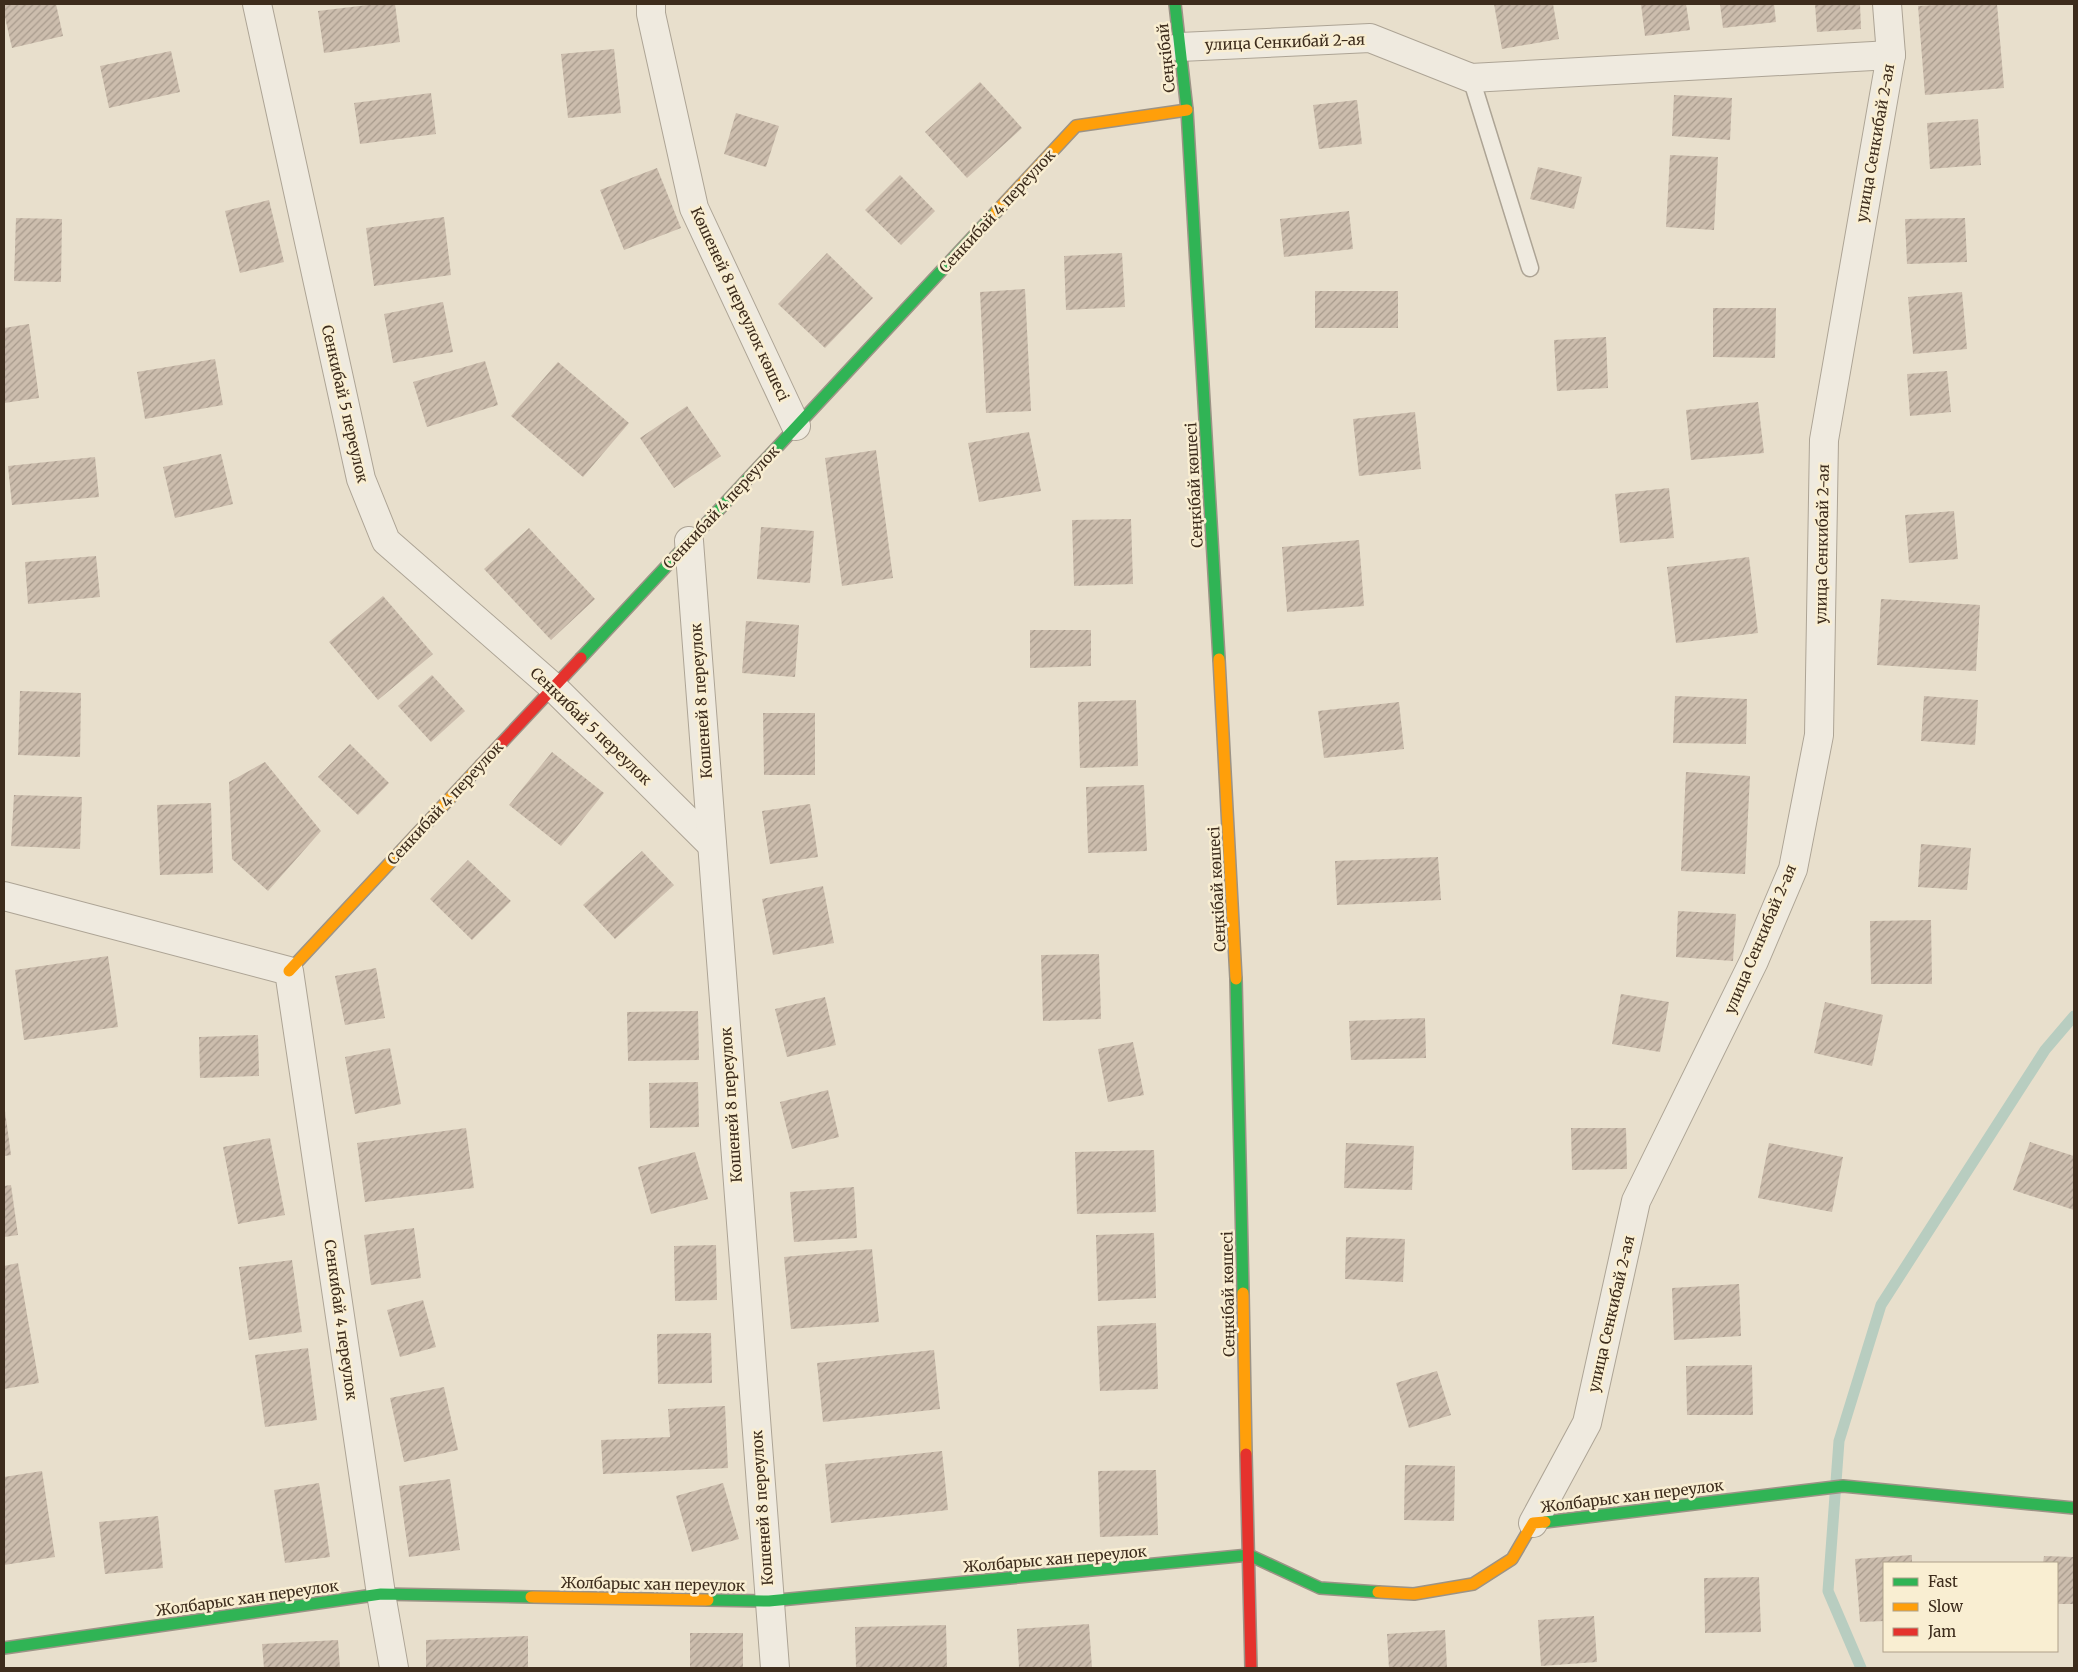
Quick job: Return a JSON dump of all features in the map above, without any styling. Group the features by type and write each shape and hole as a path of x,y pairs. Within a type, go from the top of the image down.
{"street":[{"name":"Сенкибай 5 переулок","path":"257,4 361,478 386,541 553,687 712,845"},
{"name":"Көшеней 8 переулок көшесі","path":"651,4 651,14 694,208 796,426"},
{"name":"Сеңкібай","path":"1175,4 1187,110"},
{"name":"улица Сенкибай 2-ая","path":"1533,1522 1587,1423 1636,1201 1754,962 1793,868 1819,735 1824,440 1891,54 1887,4"},
{"name":"улица Сенкибай 2-ая","path":"1180,47 1370,38 1471,78 1891,54"},
{"name":"Сенкибай 4 переулок","path":"394,1668 381,1594 289,971 1076,126 1187,110"},
{"name":"Сеңкібай көшесі","path":"1187,110 1235,936 1251,1668"},
{"name":"Кошеней 8 переулок","path":"689,541 775,1668"},
{"path":"4,896 289,971"},
{"name":"Жолбарыс хан переулок","path":"4,1648 381,1594 769,1601 1248,1555 1320,1588 1414,1594 1473,1584 1512,1559 1533,1522 1843,1486 2074,1508"}],"lane":[{"path":"1471,78 1530,268"}],"building":[{"path":"4,4 56,4 63,36 12,48 4,13"},
{"path":"376,4 395,4 400,42 324,53 318,11"},
{"path":"1494,4 1553,4 1559,39 1502,49"},
{"path":"1641,4 1686,4 1690,30 1645,36"},
{"path":"1720,4 1774,4 1776,22 1723,28"},
{"path":"1815,4 1860,4 1861,29 1817,32"},
{"path":"1997,4 2004,88 1925,95 1918,6"},
{"path":"614,49 621,113 568,118 561,54"},
{"path":"171,51 180,92 109,108 100,66"},
{"path":"980,82 1022,128 967,178 925,132"},
{"path":"431,93 436,134 360,144 354,103"},
{"path":"1674,95 1732,98 1730,140 1672,136"},
{"path":"1357,100 1362,144 1319,149 1313,105"},
{"path":"736,113 779,126 766,167 724,154"},
{"path":"1978,119 1981,165 1930,169 1927,123"},
{"path":"1670,155 1718,157 1714,230 1666,227"},
{"path":"1538,167 1582,177 1574,209 1530,199"},
{"path":"657,168 681,228 624,250 600,190"},
{"path":"900,175 935,211 901,245 865,210"},
{"path":"269,200 284,262 240,273 225,211"},
{"path":"1349,211 1353,249 1284,257 1280,219"},
{"path":"444,217 451,275 374,286 366,228"},
{"path":"16,218 62,219 61,282 14,281"},
{"path":"1965,218 1967,262 1907,264 1905,219"},
{"path":"827,253 873,298 825,348 778,304"},
{"path":"1122,253 1125,307 1066,310 1064,256"},
{"path":"1025,289 1031,411 986,413 980,292"},
{"path":"1315,291 1398,291 1398,328 1315,328"},
{"path":"1962,292 1967,349 1913,354 1908,297"},
{"path":"443,302 453,352 393,363 384,314"},
{"path":"1713,308 1776,308 1775,358 1713,357"},
{"path":"29,324 39,398 4,403 4,328"},
{"path":"1606,337 1608,388 1557,391 1554,340"},
{"path":"215,359 223,405 145,419 137,372"},
{"path":"485,361 498,405 427,427 413,382"},
{"path":"558,362 629,423 583,477 511,416"},
{"path":"1947,371 1951,412 1910,416 1907,374"},
{"path":"1758,402 1764,453 1691,460 1686,410"},
{"path":"687,406 721,456 674,488 640,438"},
{"path":"1415,412 1421,469 1359,476 1353,419"},
{"path":"1029,432 1041,491 979,502 968,443"},
{"path":"876,450 893,578 842,586 825,458"},
{"path":"221,454 233,504 175,518 163,467"},
{"path":"95,457 99,497 12,505 8,466"},
{"path":"1669,488 1674,538 1620,543 1615,494"},
{"path":"1954,511 1958,559 1909,563 1905,515"},
{"path":"1131,519 1133,584 1074,586 1072,520"},
{"path":"761,527 814,531 810,583 757,579"},
{"path":"529,528 595,599 551,640 484,569"},
{"path":"1359,540 1364,606 1287,612 1282,547"},
{"path":"96,556 100,597 28,604 25,562"},
{"path":"1749,557 1758,633 1676,643 1667,567"},
{"path":"383,596 433,654 378,700 329,642"},
{"path":"1881,599 1980,605 1976,671 1877,665"},
{"path":"746,621 799,625 795,677 742,673"},
{"path":"1030,630 1091,630 1091,666 1030,668"},
{"path":"432,675 465,711 431,742 398,706"},
{"path":"20,691 81,693 80,757 18,755"},
{"path":"1675,696 1747,699 1746,744 1673,743"},
{"path":"1924,696 1978,700 1975,745 1921,741"},
{"path":"1136,700 1138,766 1080,768 1078,702"},
{"path":"1399,702 1404,749 1324,758 1318,711"},
{"path":"763,713 815,713 815,775 764,775"},
{"path":"350,744 389,783 358,815 318,777"},
{"path":"552,752 604,793 561,846 509,805"},
{"path":"265,762 321,831 268,891 232,859 229,782"},
{"path":"1686,772 1750,776 1745,874 1681,871"},
{"path":"1144,785 1147,851 1088,853 1086,787"},
{"path":"14,795 82,797 80,849 11,846"},
{"path":"211,803 213,873 160,875 157,805"},
{"path":"810,804 818,857 770,864 762,811"},
{"path":"1921,844 1971,848 1967,890 1918,887"},
{"path":"642,851 674,885 615,939 583,905"},
{"path":"1438,857 1441,900 1337,905 1335,861"},
{"path":"468,860 511,901 472,940 430,899"},
{"path":"823,886 834,943 773,955 762,899"},
{"path":"1678,911 1736,914 1733,961 1676,957"},
{"path":"1931,920 1932,984 1871,984 1870,921"},
{"path":"1099,954 1101,1019 1043,1021 1041,955"},
{"path":"108,956 118,1027 24,1040 15,970"},
{"path":"376,968 385,1018 345,1025 335,976"},
{"path":"1621,994 1669,1002 1660,1052 1612,1044"},
{"path":"825,997 836,1045 787,1057 775,1009"},
{"path":"1825,1002 1883,1015 1872,1066 1814,1053"},
{"path":"698,1011 699,1060 628,1061 627,1012"},
{"path":"1425,1018 1426,1058 1351,1060 1349,1021"},
{"path":"258,1035 259,1076 200,1078 199,1037"},
{"path":"1133,1042 1144,1095 1108,1102 1098,1049"},
{"path":"390,1048 401,1104 355,1114 345,1057"},
{"path":"698,1082 699,1127 650,1128 649,1083"},
{"path":"828,1090 839,1137 792,1149 780,1102"},
{"path":"4,1104 11,1155 4,1156"},
{"path":"466,1128 474,1188 365,1202 357,1143"},
{"path":"1571,1128 1626,1128 1627,1169 1572,1170"},
{"path":"270,1138 285,1215 238,1224 223,1147"},
{"path":"2030,1142 2074,1156 2074,1210 2013,1190"},
{"path":"1346,1143 1414,1146 1412,1190 1344,1188"},
{"path":"1769,1143 1843,1157 1832,1212 1758,1198"},
{"path":"1154,1150 1156,1212 1077,1214 1075,1152"},
{"path":"695,1152 708,1199 651,1214 638,1167"},
{"path":"11,1185 18,1235 4,1237 4,1186"},
{"path":"854,1187 857,1238 794,1242 790,1192"},
{"path":"414,1228 421,1278 371,1285 364,1235"},
{"path":"1154,1233 1156,1298 1098,1301 1096,1235"},
{"path":"1346,1237 1405,1239 1403,1282 1345,1279"},
{"path":"716,1245 717,1300 675,1301 674,1246"},
{"path":"872,1249 879,1322 791,1329 784,1257"},
{"path":"292,1260 302,1332 249,1340 239,1267"},
{"path":"18,1263 39,1383 4,1389 4,1266"},
{"path":"1739,1284 1741,1336 1674,1340 1672,1288"},
{"path":"423,1300 436,1347 400,1357 387,1310"},
{"path":"1156,1323 1158,1389 1100,1391 1097,1326"},
{"path":"711,1333 712,1383 658,1384 657,1334"},
{"path":"308,1348 317,1420 265,1427 255,1355"},
{"path":"934,1350 940,1409 823,1422 817,1363"},
{"path":"1752,1365 1753,1415 1687,1415 1686,1366"},
{"path":"1437,1371 1451,1415 1409,1428 1396,1383"},
{"path":"444,1387 458,1450 404,1462 390,1398"},
{"path":"725,1406 728,1468 603,1474 601,1440 670,1437 668,1409"},
{"path":"942,1451 948,1510 831,1523 825,1464"},
{"path":"1405,1465 1455,1466 1454,1521 1404,1520"},
{"path":"1156,1470 1158,1535 1100,1537 1098,1471"},
{"path":"42,1471 55,1557 4,1565 4,1477"},
{"path":"450,1479 460,1550 409,1557 399,1486"},
{"path":"319,1483 330,1557 285,1563 274,1490"},
{"path":"723,1483 739,1539 692,1552 676,1496"},
{"path":"158,1516 163,1568 105,1574 99,1522"},
{"path":"1912,1555 1912,1562 1883,1562 1883,1621 1860,1622 1855,1559"},
{"path":"2044,1556 2074,1557 2074,1604 2058,1604 2058,1562 2043,1562"},
{"path":"1759,1577 1761,1632 1705,1633 1704,1578"},
{"path":"1594,1616 1597,1662 1541,1666 1538,1620"},
{"path":"1089,1624 1092,1668 1019,1668 1017,1629"},
{"path":"946,1625 947,1668 856,1668 855,1627"},
{"path":"1445,1630 1447,1668 1389,1668 1387,1634"},
{"path":"690,1633 743,1633 743,1668 690,1668"},
{"path":"528,1636 528,1668 426,1668 426,1640"},
{"path":"338,1640 340,1668 264,1668 262,1644"}],"waterway":[{"path":"1861,1668 1828,1591 1839,1441 1881,1305 2045,1050 2074,1016"}],"traffic: fast":[{"path":"1175,4 1187,110 1219,659"},
{"path":"581,658 996,212"},
{"path":"1236,979 1243,1293"},
{"path":"1545,1522 1843,1486 2074,1508"},
{"path":"708,1600 769,1601 1249,1555 1320,1588 1378,1592"},
{"path":"4,1648 381,1594 531,1597"}],"traffic: slow":[{"path":"996,212 1076,126 1187,110"},
{"path":"1219,659 1236,979"},
{"path":"289,971 481,765"},
{"path":"1243,1293 1246,1454"},
{"path":"1378,1592 1414,1594 1473,1584 1512,1559 1533,1523 1545,1522"},
{"path":"531,1597 708,1600"}],"traffic: jam":[{"path":"481,765 581,658"},
{"path":"1246,1454 1251,1668"}]}
